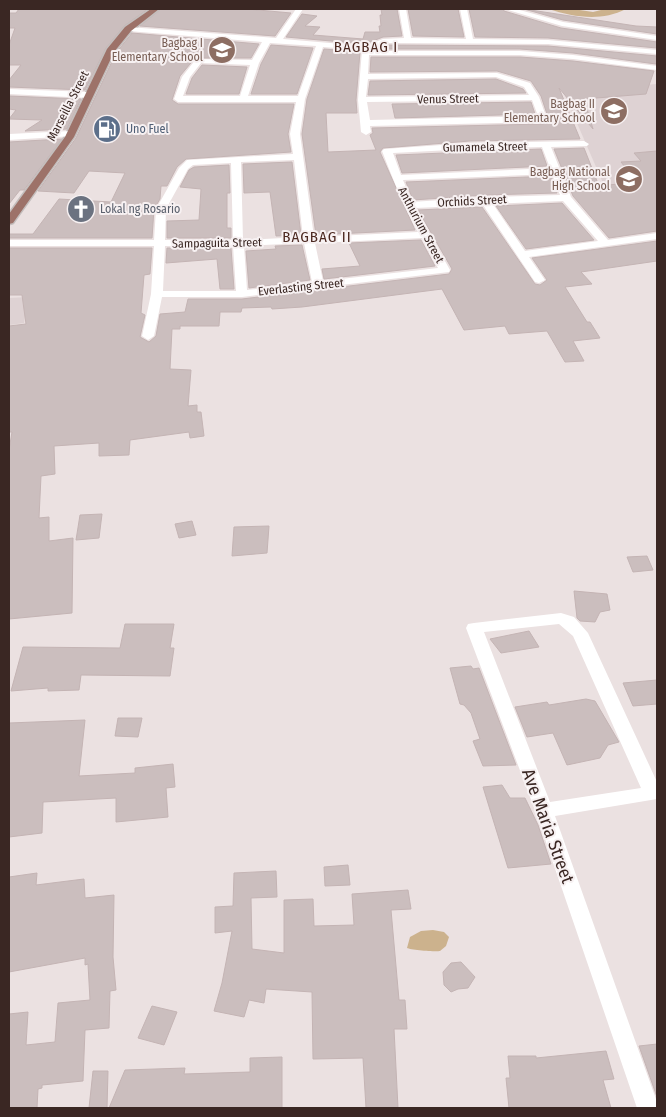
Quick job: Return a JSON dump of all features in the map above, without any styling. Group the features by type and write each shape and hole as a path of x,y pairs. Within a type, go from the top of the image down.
{"main road":[{"name":"Marseilla Street","path":"9,221 70,134 110,51 128,29 155,9"}],"street":[{"path":"278,41 299,9"},
{"path":"402,9 408,40"},
{"path":"464,9 470,41"},
{"path":"509,9 562,24 657,38"},
{"path":"128,29 268,40 365,51 520,53 573,57 657,68"},
{"path":"243,99 255,63 268,40"},
{"path":"365,51 383,41 408,40 548,42 657,52"},
{"path":"318,286 295,134 302,99 320,45"},
{"path":"364,77 497,75 527,85 535,97 543,119 366,128 362,100 365,51"},
{"path":"255,63 199,61 186,76 178,99 302,99"},
{"path":"9,91 89,95"},
{"name":"Venus Street","path":"362,100 535,97"},
{"path":"11,133 70,134"},
{"name":"Gumamela Street","path":"387,151 470,146 584,144"},
{"path":"546,145 566,198 604,242"},
{"name":"Anthurium Street","path":"387,151 408,205 445,270"},
{"path":"148,336 157,294 161,209 184,168 190,162 299,157"},
{"path":"236,160 238,243 242,294"},
{"path":"396,178 452,174 556,171"},
{"name":"Orchids Street","path":"408,205 485,200 566,198"},
{"path":"485,200 539,280"},
{"name":"Sampaguita Street","path":"9,243 238,243 424,235"},
{"path":"522,255 657,236"},
{"name":"Everlasting Street","path":"157,294 242,294 445,270"},
{"name":"Ave Maria Street","path":"544,810 653,793 580,632 568,621 561,618 474,628 544,810 648,1108"}],"shaded area":[{"path":"548,9 573,9 593,12 605,9 626,9 607,16 587,17"},
{"path":"657,84 657,212 617,215 563,91"},
{"path":"28,297 24,323 9,325 9,298"},
{"path":"433,930 444,932 449,937 446,946 440,951 407,948 410,937 421,931"}],"building":[{"path":"19,9 148,9 124,26 106,48 85,90 9,87 9,80 21,65 9,65 9,45 15,28 9,28 9,13 16,13"},
{"path":"161,9 247,9 291,13 275,36 140,26"},
{"path":"381,9 397,9 402,36 383,37 365,44 286,37 302,14 317,16 305,26 320,27 313,35 363,39 365,32 380,32"},
{"path":"408,9 458,9 464,37 413,36"},
{"path":"469,9 503,9 504,11 561,28 657,42 657,48 548,38 475,37"},
{"path":"524,9 636,26 657,27 657,34 563,20"},
{"path":"132,33 259,44 251,58 195,58 180,76 172,100 178,104 294,104 288,134 291,152 186,159 177,167 167,186 161,186 160,199 154,209 152,238 9,238 9,234 33,234 59,199 111,202 125,173 89,171 74,193 38,191 76,138 116,53"},
{"path":"271,45 313,48 297,94 251,94 261,64"},
{"path":"384,45 548,46 657,56 657,61 656,64 573,53 520,49 377,49"},
{"path":"324,49 360,52 356,100 357,113 326,113 328,152 376,150 370,135 373,133 372,128 543,124 549,120 541,96 531,81 497,71 370,72 371,57 520,57 573,61 654,71 646,94 584,99 593,129 559,88 580,139 470,141 383,148 380,152 415,230 316,235 302,134 307,99"},
{"path":"202,65 247,67 239,94 186,94 192,78"},
{"path":"496,79 523,89 526,93 368,95 370,81"},
{"path":"9,96 81,99 67,129 25,131 42,120 9,119 16,110 9,109"},
{"path":"531,102 535,114 395,118 392,104"},
{"path":"62,139 24,190 20,190 9,204 9,142"},
{"path":"584,148 599,186 637,182 621,162 641,161 634,153 657,151 657,231 609,238 573,196 554,149"},
{"path":"541,149 547,166 402,173 396,155"},
{"path":"292,162 301,235 276,236 270,192 244,193 243,164"},
{"path":"229,165 230,193 227,193 227,228 231,228 231,238 167,238 167,221 199,220 201,189 180,187 189,170 194,167"},
{"path":"551,176 557,193 413,200 406,182"},
{"path":"562,203 594,240 526,249 496,206"},
{"path":"482,207 535,284 540,285 547,280 532,258 657,241 657,261 581,272 592,284 565,287 587,322 590,322 600,338 573,341 584,361 565,362 547,331 509,334 505,326 464,330 442,289 302,307 242,308 241,312 220,312 219,326 180,326 180,329 172,329 170,369 191,370 188,406 197,405 197,412 201,412 204,436 190,438 189,432 130,440 129,455 99,456 99,443 54,446 55,474 41,476 39,518 49,517 49,541 73,538 72,613 9,619 9,450 12,432 9,432 9,326 26,324 22,295 9,295 9,248 152,248 150,274 144,275 141,313 145,315 140,337 149,342 156,336 160,314 185,312 188,299 242,299 449,274 452,269 418,210"},
{"path":"421,240 435,266 324,279 322,269 360,266 349,243"},
{"path":"302,245 310,280 249,288 246,251 276,249 275,246"},
{"path":"167,248 231,248 234,289 220,289 217,259 166,263"},
{"path":"102,514 99,538 76,540 80,515"},
{"path":"192,521 196,535 179,538 175,524"},
{"path":"269,526 267,553 232,556 234,527"},
{"path":"647,556 653,570 633,572 627,557"},
{"path":"574,591 607,594 610,610 600,612 595,622 580,621 577,618"},
{"path":"125,624 174,624 170,648 174,648 170,676 81,675 79,690 48,691 48,688 11,691 23,647 120,648"},
{"path":"529,631 539,647 501,653 490,639"},
{"path":"471,666 473,669 479,668 516,765 483,766 473,741 480,739 471,713 464,705 460,704 450,668"},
{"path":"657,680 657,704 633,706 623,683"},
{"path":"586,699 595,701 619,742 608,745 600,758 567,765 553,733 527,737 515,707 547,702 549,705"},
{"path":"118,718 142,718 138,737 115,736"},
{"path":"85,720 79,776 135,773 135,768 173,764 175,787 166,788 168,817 116,822 116,798 43,802 42,833 9,837 9,723"},
{"path":"502,785 510,798 525,798 538,825 551,864 508,868 483,787"},
{"path":"348,865 350,885 325,886 324,867"},
{"path":"276,871 277,897 251,898 252,949 284,953 284,900 313,899 314,926 354,925 352,894 408,890 411,909 391,910 399,1000 405,1000 407,1029 394,1029 398,1108 366,1108 363,1058 313,1059 312,992 266,989 264,1003 249,1000 244,1017 214,1011 222,983 232,931 215,933 215,907 233,906 234,873"},
{"path":"37,873 36,885 84,879 85,898 114,895 113,957 116,990 110,991 109,1028 85,1030 83,1081 42,1085 42,1088 38,1089 37,1108 9,1108 9,1014 28,1012 26,1045 55,1042 58,1003 90,1000 88,964 85,965 85,958 9,972 9,877"},
{"path":"461,962 475,977 468,988 451,992 444,985 443,972 451,963"},
{"path":"152,1006 177,1012 164,1045 138,1038"},
{"path":"657,1044 657,1097 639,1046"},
{"path":"606,1051 614,1079 603,1080 611,1108 509,1108 506,1078 510,1078 508,1056 536,1056 536,1058"},
{"path":"282,1057 282,1108 109,1108 125,1070 185,1068 184,1074 250,1072 250,1058"},
{"path":"93,1071 108,1071 107,1108 89,1108"}],"place":[{"name":"Bagbag I Elementary School","path":"222,50"},
{"name":"Bagbag II Elementary School","path":"614,111"},
{"name":"Uno Fuel","path":"107,129"},
{"name":"Bagbag National High School","path":"629,179"},
{"name":"Lokal ng Rosario","path":"81,209"}],"district":[{"name":"BAGBAG I","path":"366,47"},
{"name":"BAGBAG II","path":"317,237"}]}
